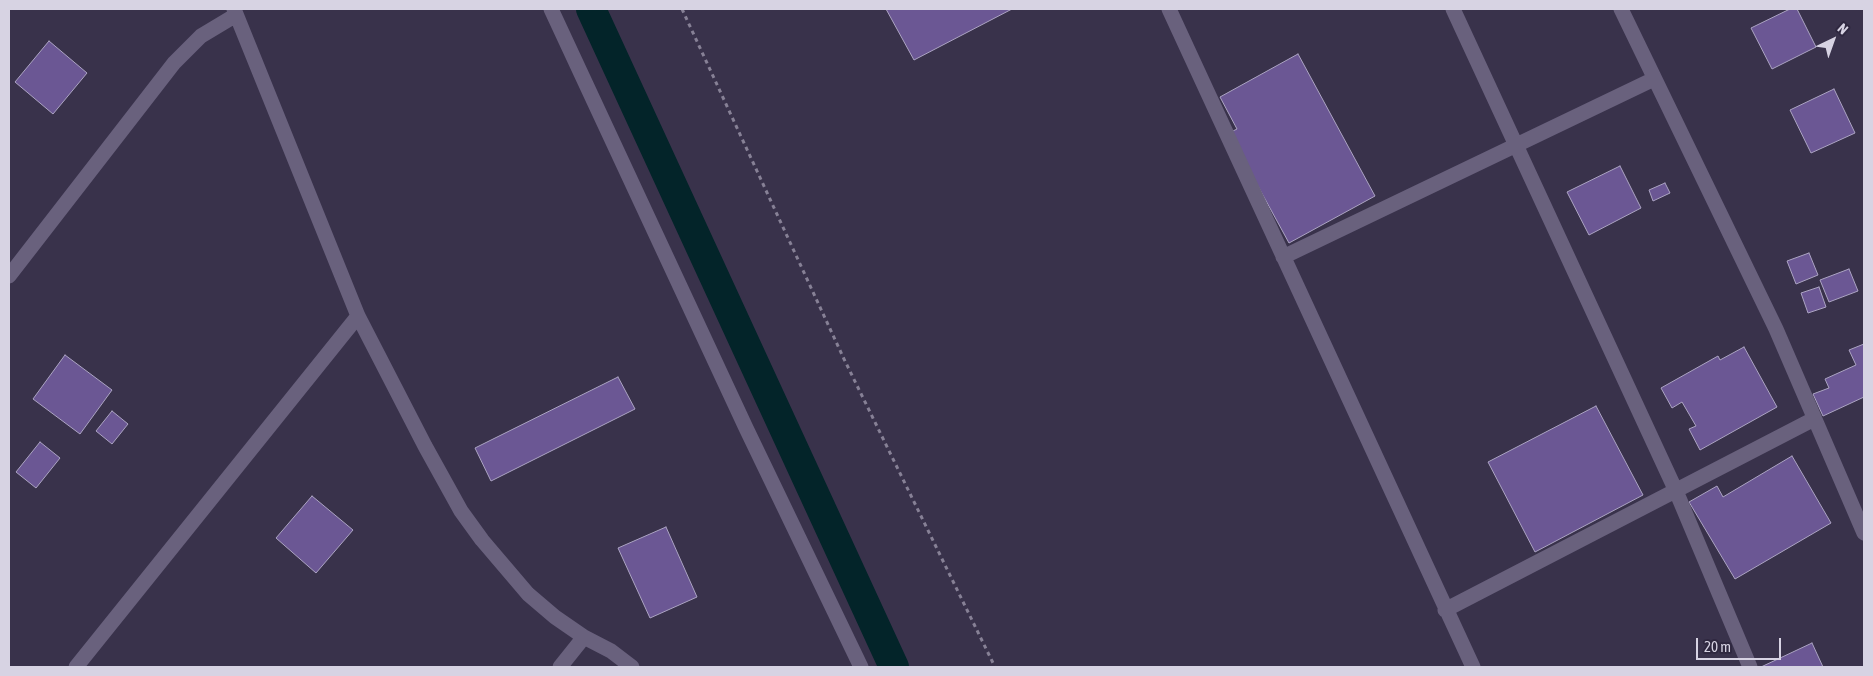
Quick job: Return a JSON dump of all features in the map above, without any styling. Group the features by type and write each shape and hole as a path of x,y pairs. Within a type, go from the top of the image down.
{"street":[{"path":"551,9 746,428 861,667"},
{"path":"1169,9 1472,667"},
{"path":"1454,9 1676,490 1750,667"},
{"path":"1621,9 1776,329 1864,532"},
{"path":"9,276 174,63 202,36 235,12 358,316 438,471 461,511 482,540 528,594 555,617 584,637 611,651 632,667"},
{"path":"1283,257 1654,79"},
{"path":"76,667 358,316"},
{"path":"1445,610 1814,419"},
{"path":"560,667 584,637"}],"path":[{"path":"682,9 844,359 995,667"}],"building":[{"path":"886,9 1012,9 914,60"},
{"path":"1790,9 1797,9 1816,47 1772,69 1751,28"},
{"path":"49,41 87,73 53,114 15,82"},
{"path":"1298,54 1375,196 1289,243 1229,133 1237,129 1220,97"},
{"path":"1834,89 1855,133 1811,153 1790,110"},
{"path":"1620,166 1641,208 1589,235 1567,192"},
{"path":"1665,183 1670,193 1653,201 1649,190"},
{"path":"1809,253 1818,275 1796,284 1787,261"},
{"path":"1849,269 1858,291 1829,302 1820,280"},
{"path":"1819,287 1826,307 1808,313 1801,293"},
{"path":"1864,344 1864,397 1823,416 1813,394 1829,388 1825,379 1856,365 1849,350"},
{"path":"1744,347 1777,407 1700,450 1689,429 1696,426 1682,402 1672,408 1661,388 1718,356 1720,360"},
{"path":"65,355 112,390 80,434 33,399"},
{"path":"618,377 635,409 491,481 475,448"},
{"path":"1596,406 1643,495 1535,552 1488,462"},
{"path":"112,411 128,424 112,444 96,431"},
{"path":"40,442 60,458 36,488 16,472"},
{"path":"1792,456 1831,523 1735,579 1689,502 1717,486 1723,497"},
{"path":"312,496 353,530 316,573 276,538"},
{"path":"666,527 697,597 650,618 618,548"},
{"path":"1812,643 1823,667 1761,667"}],"waterway":[{"path":"591,9 894,667"}]}
